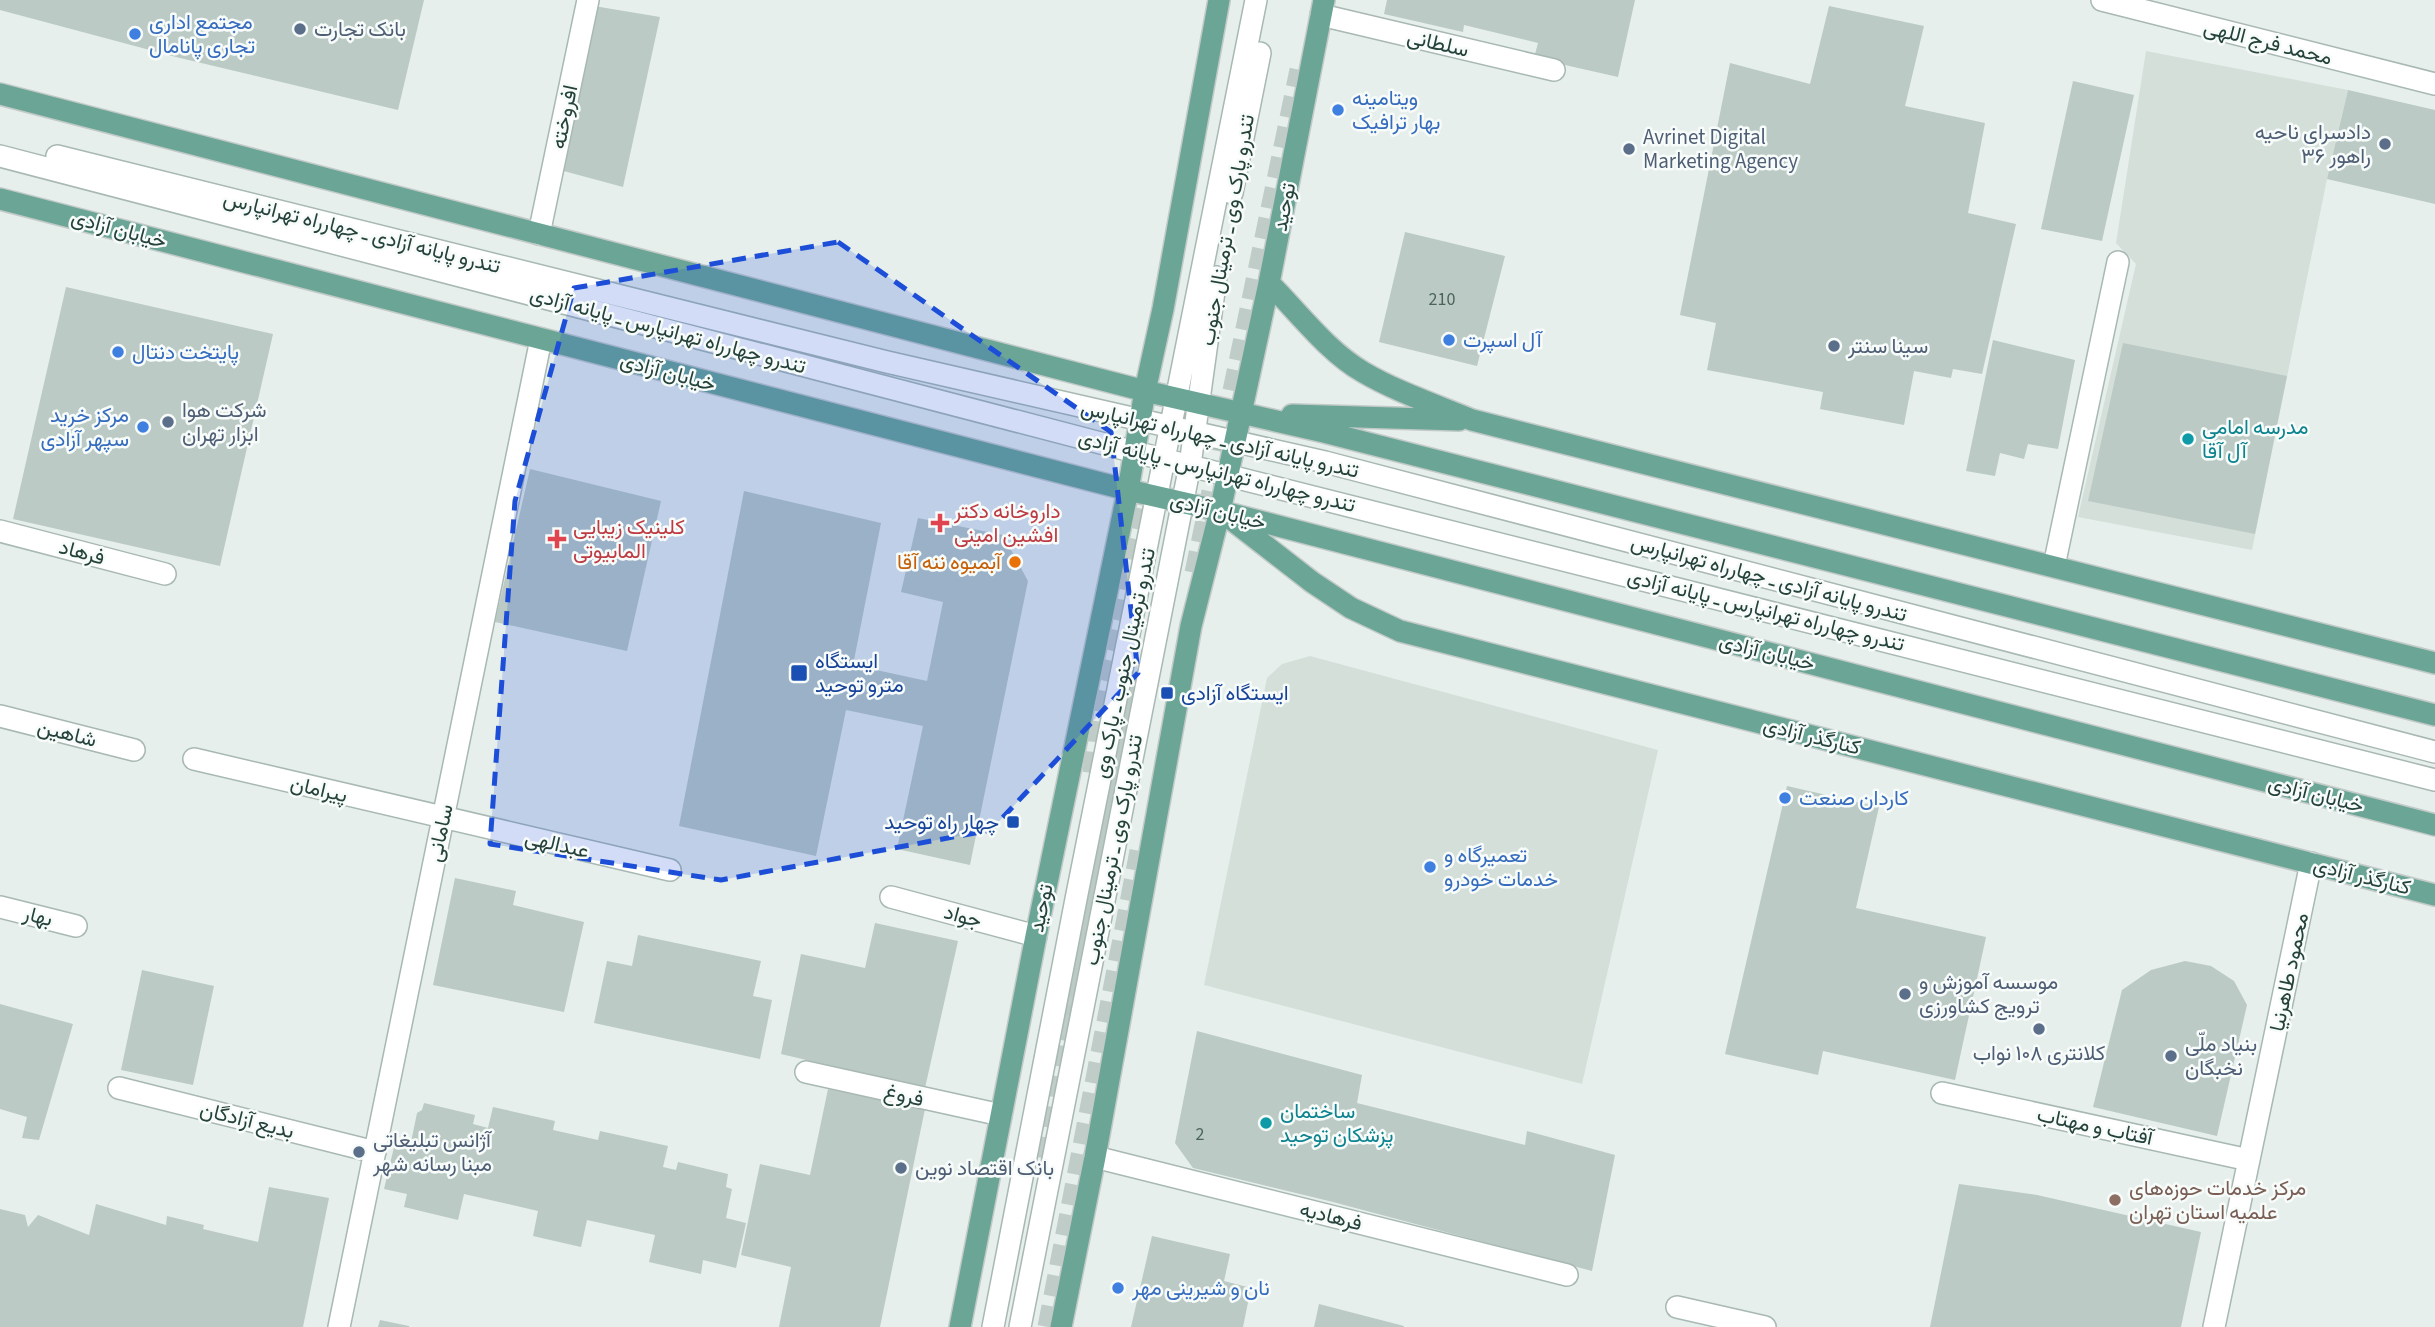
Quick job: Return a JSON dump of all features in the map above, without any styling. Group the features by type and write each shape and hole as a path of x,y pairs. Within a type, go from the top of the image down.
{"main road":[{"path":"1145,391 1164,309 1219,0"},
{"name":"توحید","path":"1220,511 1269,283 1322,8"},
{"path":"0,94 1145,391 1338,435 2435,715"},
{"name":"خیابان آزادی","path":"0,199 2435,825"},
{"path":"1269,283 1336,352 1362,372 1472,420 2435,663"},
{"name":"توحید","path":"960,1327 1035,936 1128,491 1145,391"},
{"path":"1241,413 1472,420"},
{"path":"1061,1327 1095,1157 1191,626 1220,511"},
{"name":"کنارگذر آزادی","path":"1220,511 1312,582 1351,608 1400,631 2435,895"}],"street":[{"name":"افروخته","path":"539,234 588,0"},
{"name":"تندرو ترمینال جنوب ـ پارک وی","path":"993,1327 1256,0"},
{"name":"تندرو پارک وی ـ ترمینال جنوب","path":"1020,1327 1189,465 1200,404 1211,300 1270,0"},
{"name":"محمد فرج اللهی","path":"2102,0 2435,84"},
{"name":"سلطانی","path":"1322,8 1554,70"},
{"name":"تندرو پایانه آزادی ـ چهارراه تهرانپارس","path":"0,142 874,359 1339,466 2435,752"},
{"name":"تندرو چهارراه تهرانپارس ـ پایانه آزادی","path":"0,156 1135,452 2435,780"},
{"path":"2054,566 2118,262"},
{"name":"سامانی","path":"339,1327 541,339"},
{"name":"فرهاد","path":"0,531 165,574"},
{"name":"شاهین","path":"0,716 134,750"},
{"name":"پیرامان","path":"194,759 444,818"},
{"name":"عبدالهی","path":"444,818 670,870"},
{"name":"محمود طاهرنیا","path":"2214,1327 2311,863"},
{"name":"جواد","path":"891,897 1035,936"},
{"name":"بهار","path":"0,906 76,926"},
{"name":"فروغ","path":"806,1072 1001,1115"},
{"name":"بدیع آزادگان","path":"119,1088 375,1152"},
{"name":"آفتاب و مهتاب","path":"1942,1093 2249,1160"},
{"name":"فرهادیه","path":"1095,1157 1567,1275"},
{"path":"1677,1307 1765,1327"}],"highlighted area":[{"path":"838,242 1111,432 1138,673 991,830 721,880 490,844 515,501 574,288"}],"shaded area":[{"path":"2146,51 2348,90 2327,179 2252,550 2078,517 2136,264 2116,243"},
{"name":"تعمیرگاه و خدمات خودرو","path":"1310,656 1658,750 1582,1084 1204,985 1267,678 1282,664"}],"building":[{"name":"بانک تجارت","path":"0,0 424,0 398,110 176,57 0,10"},
{"path":"1387,0 1635,0 1618,77 1534,58 1538,43 1464,25 1463,32 1384,14"},
{"path":"594,6 660,17 623,187 560,170"},
{"path":"1829,6 1924,26 1905,106 1985,123 1968,213 2016,224 1982,374 1953,369 1951,378 1914,371 1904,425 1820,409 1823,392 1707,370 1716,323 1680,315 1730,63 1810,84"},
{"path":"2073,81 2134,95 2102,241 2041,229"},
{"name":"دادسرای ناحیه ۳۶ راهور","path":"2348,90 2435,110 2435,204 2327,179"},
{"path":"1405,232 1505,256 1477,366 1379,342"},
{"name":"مرکز خرید سپهر آزادی","path":"66,287 273,334 220,566 13,519"},
{"path":"1993,340 2075,360 2058,449 2028,444 2024,459 2000,453 1995,476 1966,471"},
{"name":"مدرسه امامی آل آقا","path":"2123,343 2287,376 2255,534 2088,501"},
{"path":"530,469 661,501 627,651 495,622"},
{"name":"ایستگاه مترو توحید","path":"744,491 881,523 853,665 927,681 943,602 901,592 918,518 1003,535 1028,581 970,865 897,849 923,726 846,710 816,856 679,826"},
{"path":"1124,672 1138,675 1066,1041 1052,1038"},
{"path":"1787,786 1879,807 1856,908 1986,937 1955,1080 1823,1051 1818,1075 1725,1054"},
{"path":"455,878 516,891 513,905 584,922 564,1012 433,985"},
{"path":"875,923 958,941 925,1088 781,1054 801,954 865,968"},
{"path":"638,935 761,961 753,996 772,1000 760,1059 594,1023 607,961 632,966"},
{"name":"بنیاد ملّی نخبگان","path":"2185,961 2211,966 2234,981 2247,1005 2217,1136 2093,1107 2122,990 2151,970"},
{"path":"142,970 214,986 193,1085 121,1070"},
{"path":"0,1004 73,1024 39,1140 22,1138 27,1117 0,1109"},
{"path":"1197,1031 1362,1075 1357,1103 1525,1145 1527,1131 1615,1155 1592,1271 1193,1168 1175,1143"},
{"path":"828,1089 925,1109 880,1327 779,1327 791,1267 741,1255 760,1164 810,1175"},
{"path":"424,1103 475,1115 473,1124 488,1128 493,1107 555,1121 553,1130 598,1140 600,1131 668,1146 663,1167 676,1170 678,1162 728,1174 726,1187 732,1189 726,1218 746,1223 736,1268 703,1260 701,1274 649,1262 655,1235 587,1220 581,1247 533,1236 538,1211 464,1194 458,1220 404,1207 407,1194 384,1189 395,1143 410,1147 417,1113 422,1110"},
{"path":"1959,1184 2037,1195 2201,1232 2181,1327 1930,1327"},
{"path":"269,1187 329,1198 303,1327 0,1327 0,1209 25,1215 28,1227 38,1215 89,1235 96,1204 166,1225 167,1216 204,1225 203,1229 258,1242"},
{"path":"1152,1236 1230,1254 1224,1281 1251,1288 1243,1327 1131,1327"},
{"path":"1319,1304 1404,1326 1404,1327 1314,1327"},
{"path":"380,1320 409,1326 409,1327 378,1327"}],"tunnel":[{"path":"1195,573 1300,70"},
{"path":"1093,773 1101,701 1144,509"},
{"path":"1048,1327 1140,851"},
{"path":"1043,1158 1066,996"}],"place":[{"name":"بانک تجارت","path":"300,29"},
{"name":"مجتمع اداری تجاری پانامال","path":"135,34"},
{"name":"ویتامینه بهار ترافیک","path":"1338,110"},
{"name":"دادسرای ناحیه ۳۶ راهور","path":"2385,144"},
{"name":"Avrinet Digital Marketing Agency","path":"1629,149"},
{"name":"آل اسپرت","path":"1449,340"},
{"name":"سینا سنتر","path":"1834,346"},
{"name":"پایتخت دنتال","path":"118,352"},
{"name":"شرکت هوا ابزار تهران","path":"168,422"},
{"name":"مرکز خرید سپهر آزادی","path":"143,427"},
{"name":"مدرسه امامی آل آقا","path":"2188,439"},
{"name":"داروخانه دکتر افشین امینی","path":"940,523"},
{"name":"کلینیک زیبایی المابیوتی","path":"557,539"},
{"name":"آبمیوه ننه آقا","path":"1015,562"},
{"name":"ایستگاه مترو توحید","path":"799,673"},
{"name":"ایستگاه آزادی","path":"1167,693"},
{"name":"کاردان صنعت","path":"1785,798"},
{"name":"چهار راه توحید","path":"1013,822"},
{"name":"تعمیرگاه و خدمات خودرو","path":"1430,867"},
{"name":"موسسه آموزش و ترویج کشاورزی","path":"1905,994"},
{"name":"کلانتری ۱۰۸ نواب","path":"2039,1029"},
{"name":"بنیاد ملّی نخبگان","path":"2171,1056"},
{"name":"ساختمان پزشکان توحید","path":"1266,1123"},
{"name":"آژانس تبلیغاتی مبنا رسانه شهر","path":"359,1152"},
{"name":"بانک اقتصاد نوین","path":"901,1168"},
{"name":"مرکز خدمات حوزه‌های علمیه استان تهران","path":"2115,1200"},
{"name":"نان و شیرینی مهر","path":"1118,1288"}]}
